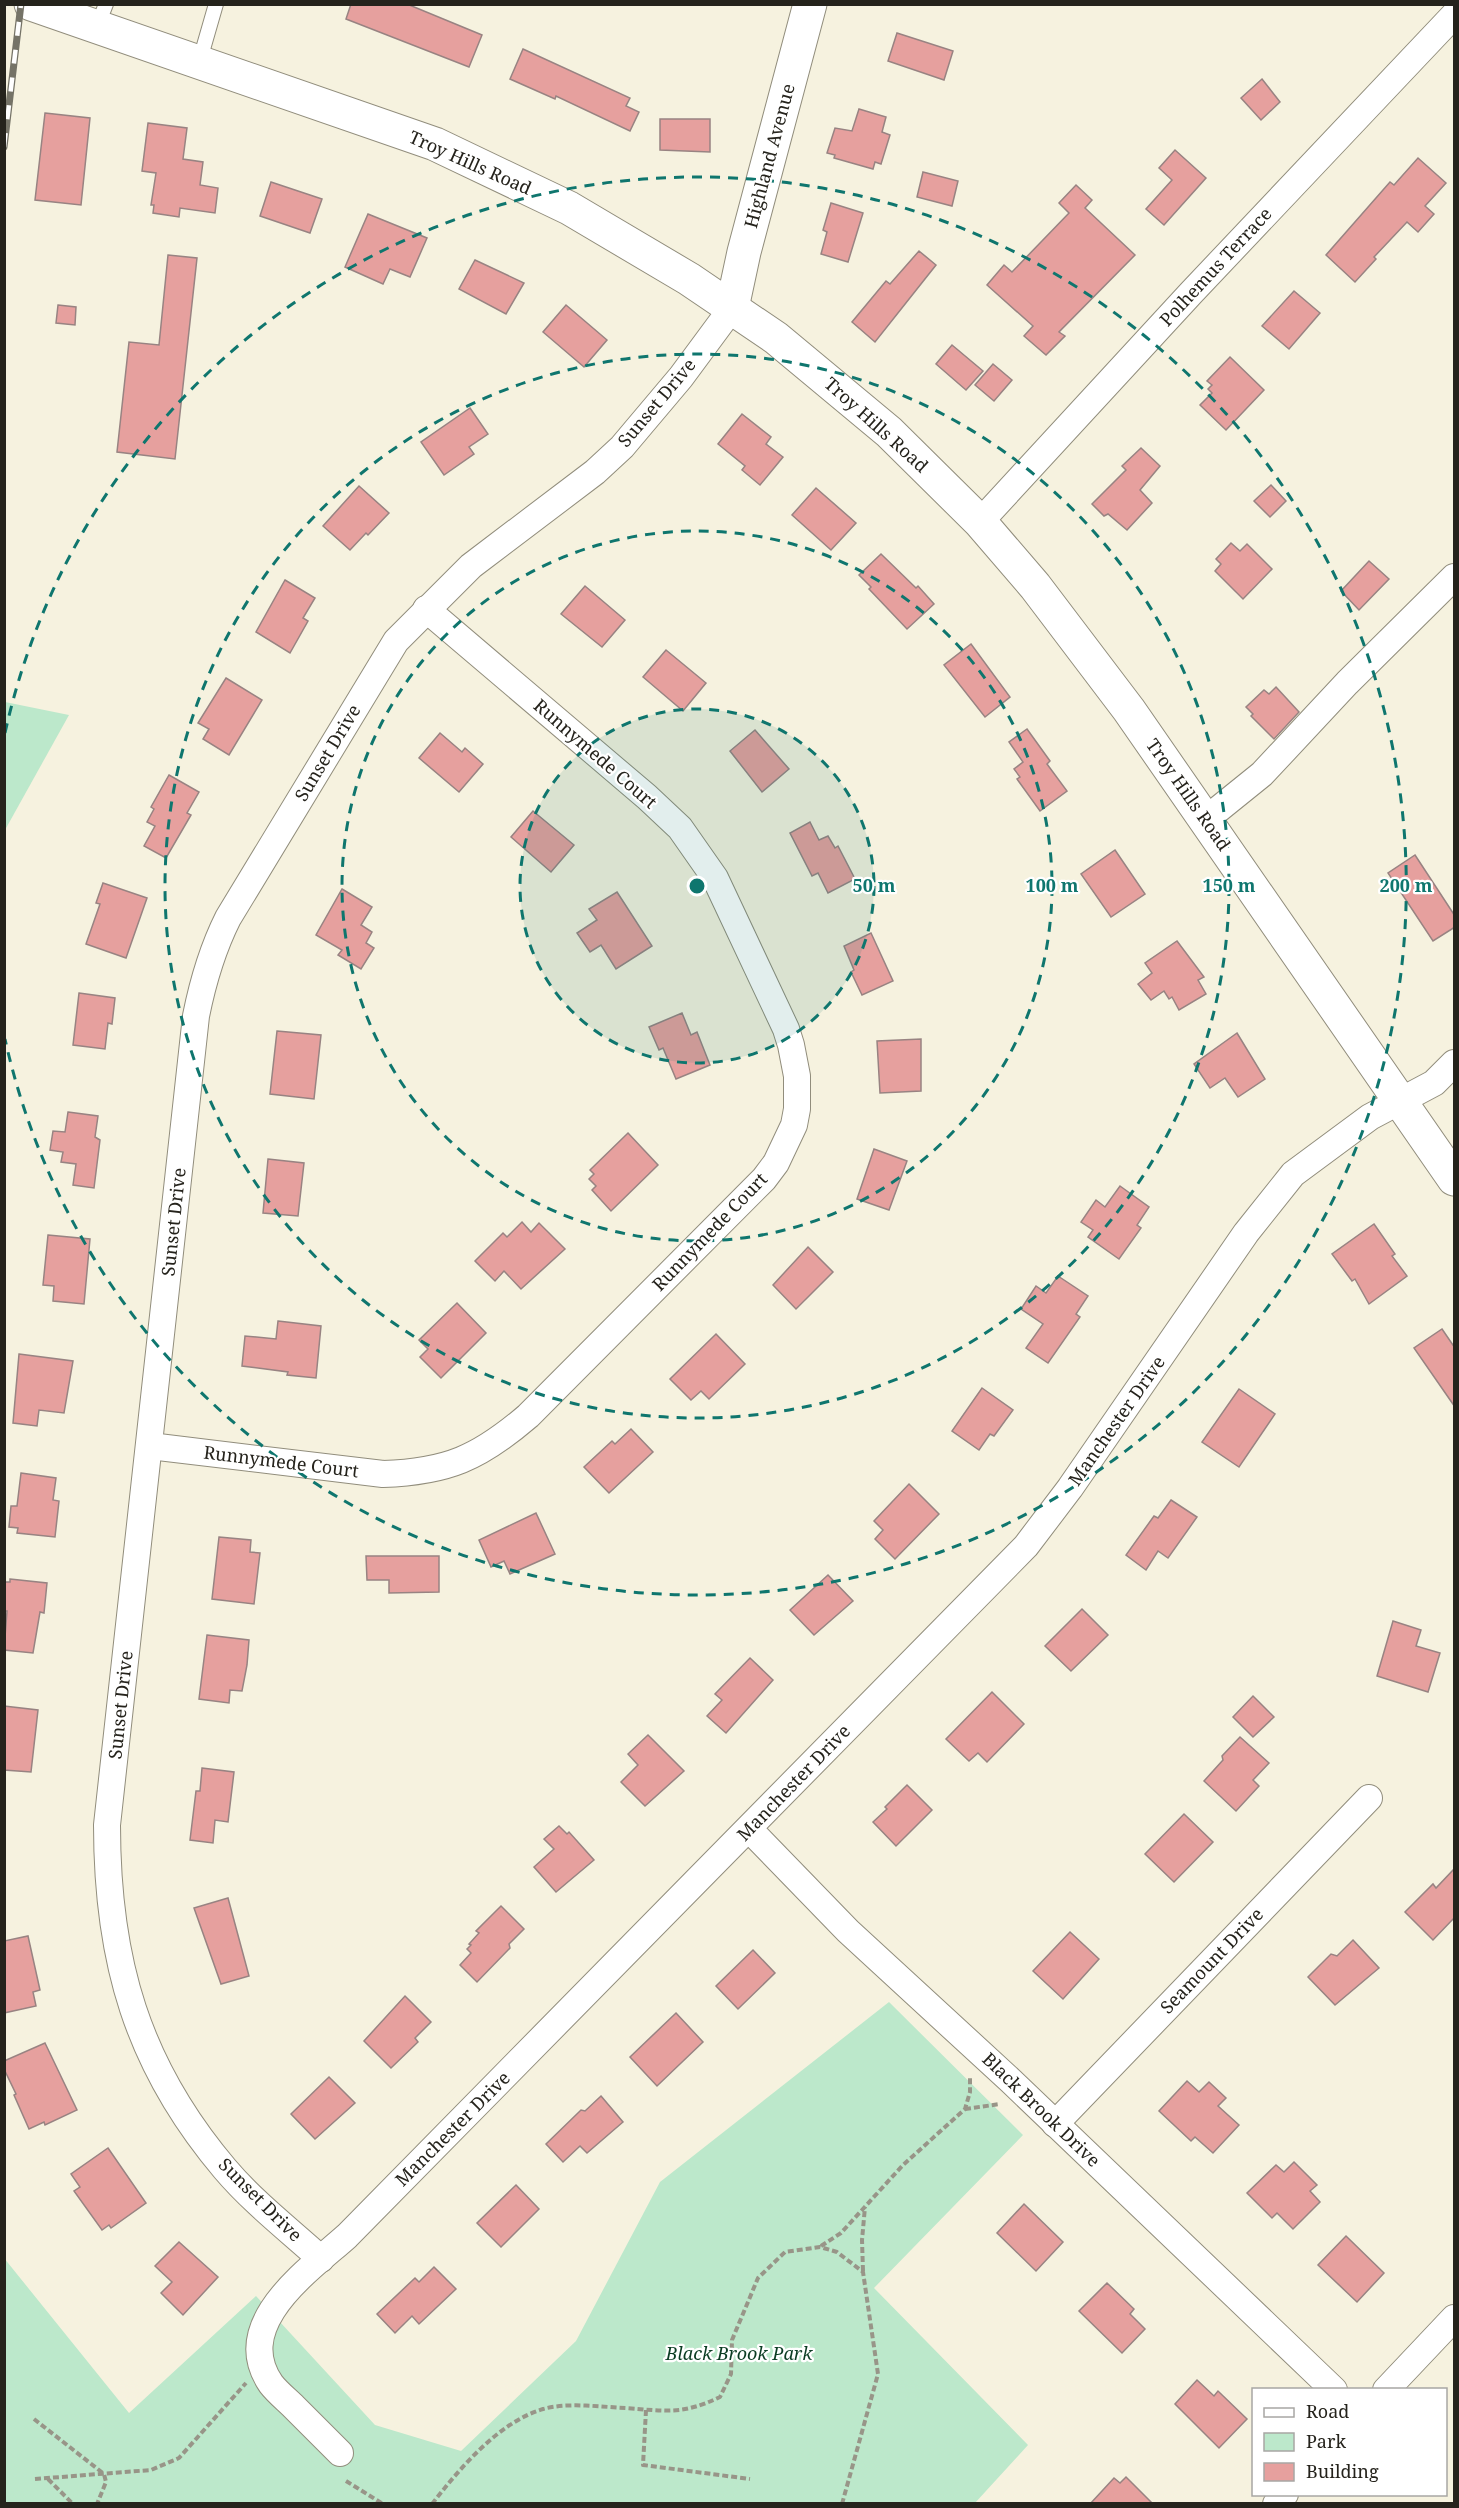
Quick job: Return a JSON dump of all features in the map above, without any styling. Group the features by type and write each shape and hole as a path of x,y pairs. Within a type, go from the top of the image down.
{"main road":[{"name":"Troy Hills Road","path":"31,4 102,16 200,63 435,144 569,208 689,279 776,338 889,432 980,522 1035,586 1123,701 1455,1179"},
{"name":"Highland Avenue","path":"732,308 744,252 810,4"}],"street":[{"name":"Polhemus Terrace","path":"980,522 1191,293 1455,15"},
{"name":"Sunset Drive","path":"321,2259 248,2193 226,2169 196,2131 161,2076 141,2032 125,1986 112,1929 107,1874 107,1826 196,1016 204,978 214,947 228,918 396,641 471,566 595,472 622,447 681,377 732,308"},
{"path":"1205,820 1262,774 1347,683 1455,577"},
{"name":"Runnymede Court","path":"150,1446 383,1474 415,1473 447,1467 477,1454 504,1437 528,1416 764,1179 776,1163 794,1125 797,1109 797,1076 786,1029 715,878 699,853 680,828 647,797 426,609"},
{"name":"Manchester Drive","path":"340,2453 273,2386 262,2365 260,2340 263,2324 282,2298 347,2236 1026,1546 1077,1479 1246,1233 1293,1174 1370,1117 1434,1083 1455,1063"},
{"name":"Seamount Drive","path":"1055,2124 1369,1798"},
{"name":"Black Brook Drive","path":"749,1829 848,1931 1055,2124 1332,2388"},
{"path":"1388,2388 1455,2318"}],"lane":[{"path":"200,63 216,4"}],"path":[{"path":"820,2247 841,2233 903,2166 965,2109 970,2092 970,2069"},
{"path":"965,2109 1005,2103"},
{"path":"842,2504 878,2374 863,2272 862,2240 865,2207"},
{"path":"432,2504 454,2476 498,2432 542,2409 584,2406 669,2412 696,2408 720,2397 731,2374 732,2340 758,2278 785,2252 820,2247 837,2252 863,2272"},
{"path":"35,2479 151,2470 179,2458 262,2365"},
{"path":"646,2410 643,2465 750,2479"},
{"path":"34,2419 104,2474 106,2482 97,2504"},
{"path":"48,2479 73,2504"},
{"path":"346,2481 381,2503"}],"green space":[{"path":"4,702 69,715 5,830"},
{"name":"Black Brook Park","path":"889,2002 1023,2135 874,2288 1028,2445 975,2503 5,2503 4,2258 129,2413 256,2296 375,2425 461,2451 576,2341 660,2182"}],"building":[{"path":"351,4 407,4 482,35 469,67 346,19"},
{"path":"897,33 953,51 944,80 888,61"},
{"path":"523,49 630,98 626,106 639,112 630,131 556,96 555,99 510,79"},
{"path":"1262,79 1280,102 1261,120 1241,98"},
{"path":"859,109 886,117 882,132 890,135 881,164 875,162 873,169 834,158 835,155 827,153 835,128 852,131"},
{"path":"45,113 90,118 81,205 35,200"},
{"path":"660,119 710,119 710,152 660,150"},
{"path":"148,123 187,128 183,159 203,162 200,185 218,188 215,213 180,208 179,217 153,213 154,205 151,205 156,173 142,171"},
{"path":"1175,150 1206,178 1164,225 1146,209 1172,180 1159,168"},
{"path":"1418,158 1446,183 1425,206 1434,214 1418,232 1407,222 1374,257 1376,259 1355,282 1326,255 1390,182 1394,185"},
{"path":"923,172 958,181 952,206 917,197"},
{"path":"271,182 322,199 310,233 260,216"},
{"path":"1076,185 1092,200 1085,208 1135,255 1059,332 1065,336 1046,355 1024,336 1033,326 987,285 1004,265 1012,272 1069,213 1059,203"},
{"path":"831,203 863,213 848,262 821,254 827,232 823,230"},
{"path":"368,214 427,238 410,277 390,269 383,284 345,267"},
{"path":"919,251 936,265 875,342 852,322 886,281 890,284"},
{"path":"168,255 197,258 175,459 117,452 129,342 159,345"},
{"path":"475,260 524,283 506,314 459,289"},
{"path":"1294,291 1320,313 1289,349 1262,326"},
{"path":"58,305 76,307 75,325 56,323"},
{"path":"566,305 607,340 584,367 543,332"},
{"path":"952,345 983,371 966,390 936,364"},
{"path":"1230,357 1264,390 1226,430 1200,405 1212,393 1208,389 1212,385 1207,381"},
{"path":"993,364 1012,380 994,401 975,385"},
{"path":"470,408 488,434 469,447 474,454 444,475 421,442"},
{"path":"742,414 771,437 766,444 783,457 760,485 742,470 745,466 718,444"},
{"path":"1141,448 1160,466 1140,490 1152,503 1127,530 1108,514 1104,516 1092,504 1126,470 1122,466"},
{"path":"1271,485 1286,501 1270,517 1254,501"},
{"path":"359,486 389,513 350,550 323,526"},
{"path":"816,488 856,523 831,550 792,515"},
{"path":"1231,543 1240,551 1247,544 1272,569 1243,599 1215,571 1221,564 1216,559"},
{"path":"881,554 916,588 918,586 934,604 907,629 869,589 871,587 859,575"},
{"path":"1369,561 1389,579 1359,610 1341,591"},
{"path":"285,580 315,598 303,618 308,621 290,653 256,632"},
{"path":"585,586 625,620 602,647 561,614"},
{"path":"971,644 1010,697 985,717 944,665"},
{"path":"666,650 706,683 683,711 643,677"},
{"path":"226,678 262,700 229,755 203,739 209,729 198,723"},
{"path":"1276,687 1299,712 1274,739 1251,716 1253,714 1246,707 1264,690 1269,694"},
{"path":"1027,729 1050,761 1047,764 1067,791 1040,811 1017,779 1020,777 1014,769 1023,762 1009,742"},
{"path":"755,730 789,769 762,792 730,751"},
{"path":"440,733 462,752 465,748 483,764 459,792 419,758"},
{"path":"169,775 199,792 187,813 191,815 166,858 144,846 155,826 147,822 154,809 151,807"},
{"path":"533,811 574,845 551,872 511,837"},
{"path":"810,822 819,840 828,836 835,848 838,846 855,879 828,893 818,873 812,876 790,833"},
{"path":"1115,850 1145,894 1111,917 1081,874"},
{"path":"1415,855 1455,916 1455,927 1433,941 1388,873"},
{"path":"103,883 147,898 126,958 86,944 100,904 96,903"},
{"path":"342,889 372,907 361,925 372,932 366,943 374,948 361,969 338,955 342,950 316,935"},
{"path":"617,892 652,946 616,969 601,945 590,952 577,933 597,920 589,909"},
{"path":"871,933 893,981 862,995 851,972 854,970 844,946"},
{"path":"1177,941 1204,977 1198,980 1206,994 1179,1010 1172,997 1169,999 1164,991 1151,1000 1138,984 1152,973 1145,963"},
{"path":"79,993 115,998 112,1024 108,1023 105,1049 73,1045"},
{"path":"682,1013 691,1035 697,1032 710,1065 676,1079 663,1048 659,1050 649,1027"},
{"path":"277,1031 321,1035 314,1099 270,1094"},
{"path":"1237,1033 1265,1079 1238,1097 1225,1078 1210,1088 1194,1064"},
{"path":"921,1039 921,1091 880,1093 877,1041"},
{"path":"68,1112 98,1116 95,1137 100,1140 94,1188 73,1185 76,1164 61,1162 63,1152 50,1150 53,1131 65,1132"},
{"path":"628,1133 658,1165 611,1211 592,1190 596,1186 589,1179 594,1174 590,1170"},
{"path":"874,1149 907,1161 889,1210 857,1199"},
{"path":"268,1159 304,1163 298,1216 263,1213"},
{"path":"1120,1186 1149,1207 1137,1225 1141,1228 1119,1259 1088,1237 1093,1230 1081,1222 1096,1200 1105,1207"},
{"path":"522,1222 531,1232 539,1223 565,1249 521,1289 504,1271 495,1281 475,1261 503,1233 507,1237"},
{"path":"1374,1224 1395,1254 1392,1256 1407,1276 1369,1304 1355,1279 1352,1281 1332,1254"},
{"path":"48,1235 90,1239 84,1304 53,1301 54,1286 43,1285"},
{"path":"808,1247 833,1272 796,1309 773,1285"},
{"path":"1058,1276 1088,1296 1076,1314 1080,1317 1048,1363 1026,1348 1043,1324 1021,1309 1036,1286 1046,1293"},
{"path":"457,1303 486,1333 441,1378 420,1357 428,1349 419,1340"},
{"path":"278,1321 321,1326 316,1378 242,1366 245,1336 276,1339"},
{"path":"1442,1329 1455,1348 1455,1407 1414,1348"},
{"path":"716,1334 745,1364 709,1399 701,1391 691,1400 670,1379"},
{"path":"19,1354 73,1361 64,1413 39,1410 37,1426 13,1423"},
{"path":"982,1388 1013,1410 994,1436 990,1434 979,1450 952,1431"},
{"path":"1239,1389 1275,1414 1239,1467 1202,1442"},
{"path":"631,1429 653,1452 609,1493 584,1467 612,1441 615,1444"},
{"path":"21,1473 56,1478 53,1500 59,1501 55,1537 17,1533 18,1528 9,1527 11,1506 17,1506"},
{"path":"909,1484 939,1514 895,1559 875,1539 883,1530 874,1521"},
{"path":"1171,1500 1197,1517 1168,1558 1158,1551 1146,1570 1126,1555 1154,1516 1158,1518"},
{"path":"536,1513 555,1554 510,1574 504,1561 491,1567 479,1540"},
{"path":"219,1537 251,1540 250,1552 260,1553 254,1604 212,1599"},
{"path":"366,1556 439,1556 439,1592 389,1593 389,1580 367,1580"},
{"path":"828,1575 853,1601 814,1635 790,1610"},
{"path":"10,1579 47,1583 44,1613 40,1612 33,1653 4,1650 7,1611 4,1611 4,1582 10,1582"},
{"path":"1082,1609 1108,1635 1071,1671 1045,1646"},
{"path":"1393,1621 1421,1630 1416,1646 1440,1653 1428,1692 1377,1676"},
{"path":"207,1635 249,1640 242,1691 230,1690 229,1703 199,1699"},
{"path":"750,1658 773,1680 726,1733 707,1716 722,1700 715,1694"},
{"path":"992,1692 1024,1724 987,1762 978,1753 969,1761 946,1739"},
{"path":"1253,1696 1274,1717 1253,1737 1233,1717"},
{"path":"4,1706 38,1710 31,1772 4,1770"},
{"path":"648,1735 684,1771 645,1806 621,1782 638,1765 628,1754"},
{"path":"1240,1737 1269,1763 1253,1780 1259,1786 1236,1811 1204,1781 1223,1760 1222,1756"},
{"path":"202,1768 234,1772 228,1822 215,1820 213,1843 190,1840 196,1791 200,1791"},
{"path":"907,1785 932,1810 896,1846 873,1822"},
{"path":"1184,1814 1213,1842 1174,1882 1145,1854"},
{"path":"559,1826 567,1834 569,1832 594,1860 556,1892 534,1867 554,1849 544,1839"},
{"path":"1455,1868 1455,1917 1433,1940 1405,1912 1433,1884 1436,1888"},
{"path":"228,1898 249,1976 221,1984 194,1908"},
{"path":"501,1906 524,1929 509,1944 510,1948 477,1982 460,1965 471,1953 467,1949 479,1933 476,1931"},
{"path":"1070,1932 1099,1959 1063,1999 1033,1971"},
{"path":"28,1936 40,1990 33,1992 36,2006 4,2013 4,1941"},
{"path":"1353,1940 1379,1968 1335,2005 1308,1977 1331,1954 1337,1956"},
{"path":"753,1950 775,1973 738,2009 716,1986"},
{"path":"405,1996 431,2022 415,2038 418,2042 391,2068 364,2041"},
{"path":"676,2013 703,2042 657,2086 630,2057"},
{"path":"45,2043 77,2110 45,2125 44,2122 29,2129 4,2069 4,2061"},
{"path":"329,2077 355,2103 315,2139 291,2114"},
{"path":"1187,2081 1199,2092 1209,2082 1226,2098 1218,2106 1239,2125 1213,2153 1195,2137 1191,2141 1159,2111"},
{"path":"601,2096 623,2122 587,2153 580,2146 563,2162 546,2144 581,2110 585,2111"},
{"path":"108,2148 146,2203 111,2228 109,2225 102,2230 74,2191 80,2187 71,2174"},
{"path":"1294,2162 1317,2185 1310,2191 1320,2202 1293,2229 1277,2213 1272,2218 1247,2193 1276,2165 1284,2172"},
{"path":"516,2185 539,2209 501,2247 477,2223"},
{"path":"1024,2204 1063,2242 1036,2271 997,2233"},
{"path":"1346,2236 1384,2273 1357,2302 1318,2265"},
{"path":"179,2242 218,2277 183,2315 161,2293 172,2282 155,2266"},
{"path":"434,2267 456,2289 419,2324 412,2316 395,2333 377,2314 415,2278 419,2282"},
{"path":"1107,2283 1134,2309 1130,2314 1145,2329 1122,2353 1079,2311"},
{"path":"1197,2380 1214,2396 1218,2391 1247,2419 1219,2448 1175,2404"},
{"path":"1126,2477 1153,2504 1090,2504 1114,2478 1120,2483"}],"railway":[{"path":"4,147 21,4"}]}
